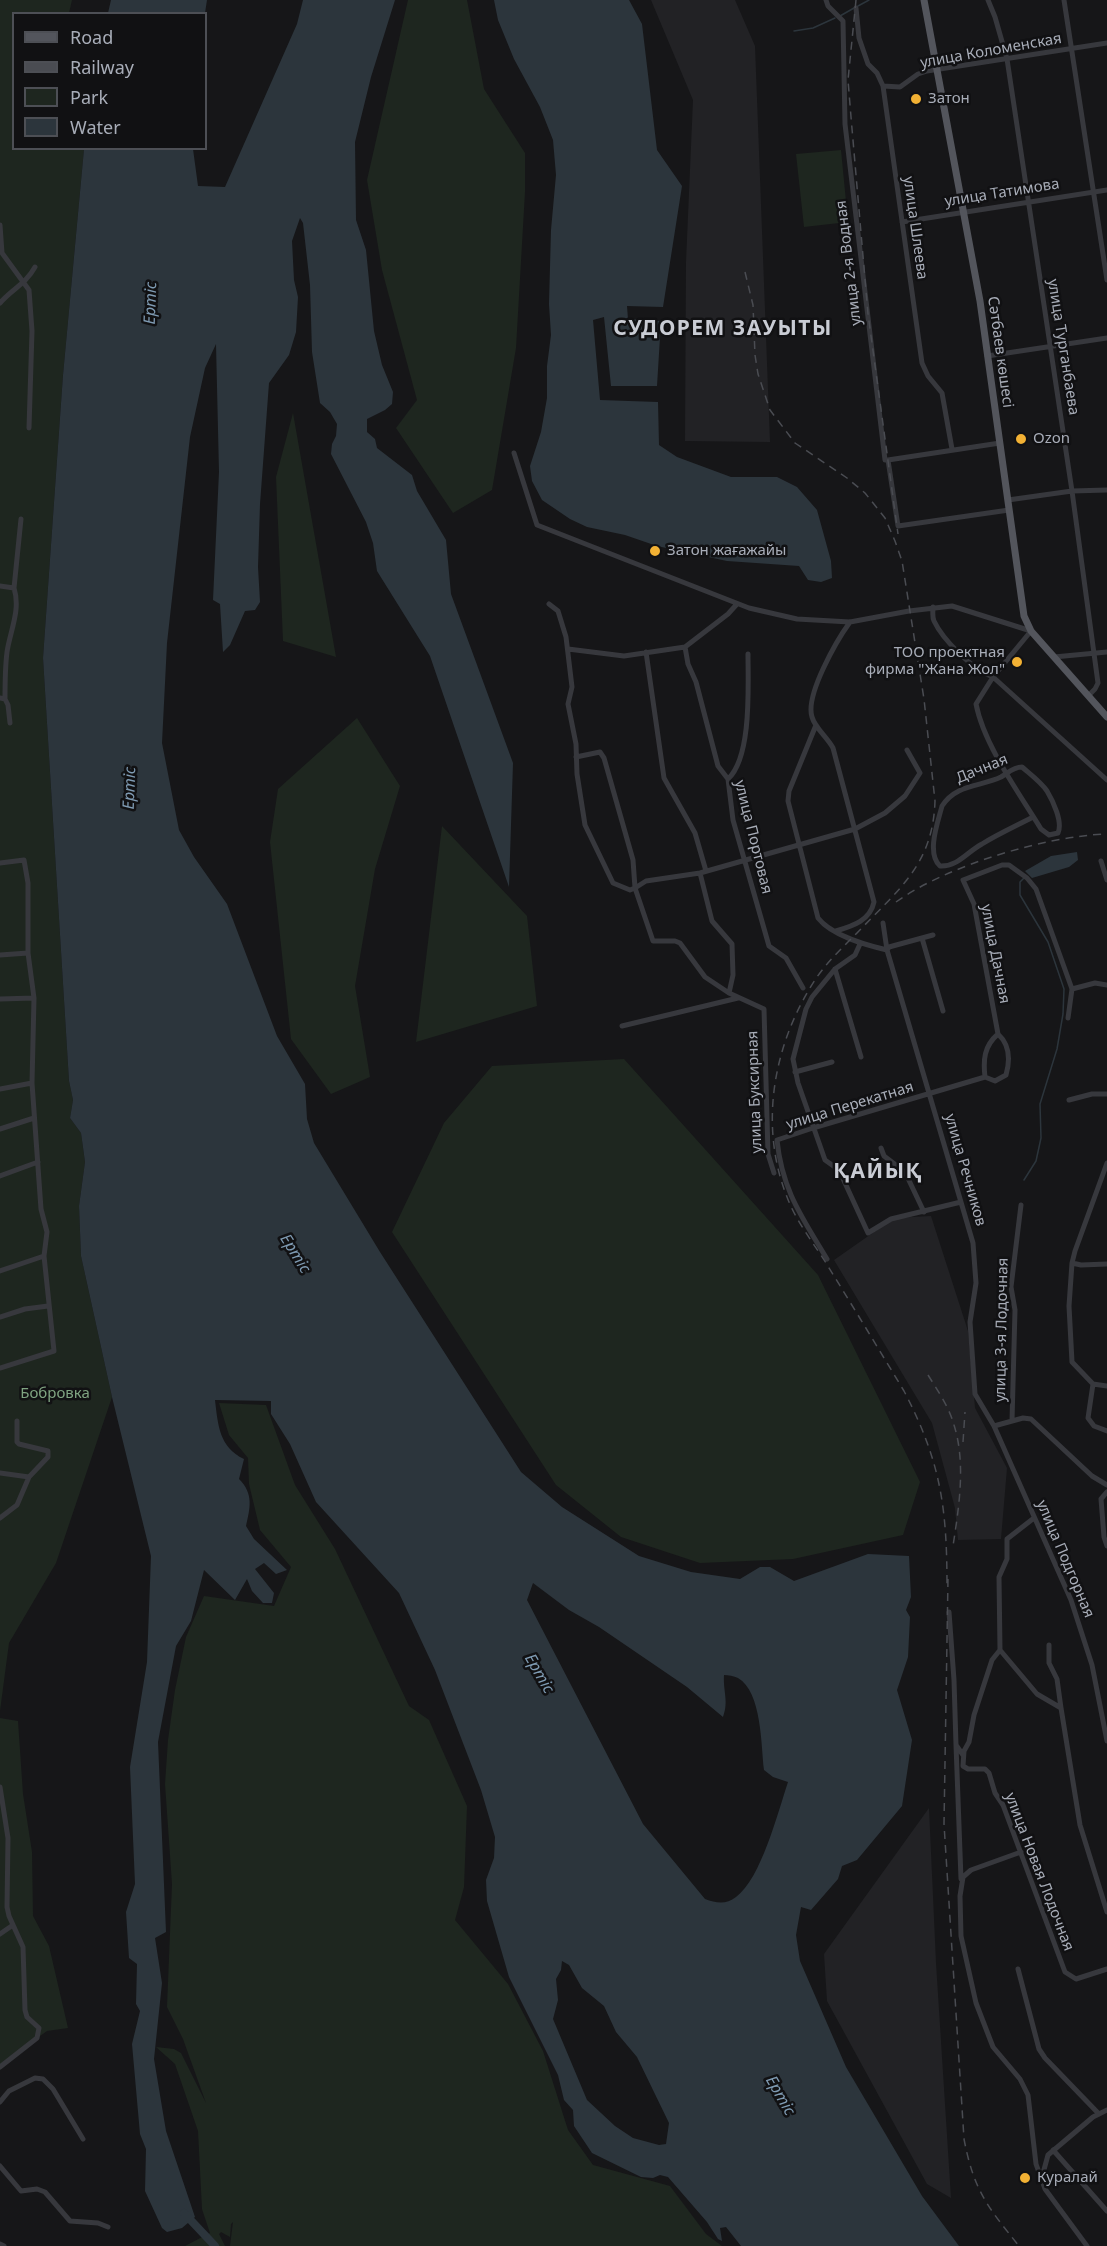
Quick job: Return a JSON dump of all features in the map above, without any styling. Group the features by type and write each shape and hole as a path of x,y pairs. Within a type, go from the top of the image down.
{"main road":[{"name":"Сәтбаев көшесі","path":"924,0 987,356 1024,616 1030,631 1107,717"}],"street":[{"name":"улица 2-я Водная","path":"826,0 828,6 843,21 845,123 885,460 888,460 898,525 1009,510"},
{"name":"улица Турганбаева","path":"988,0 1007,60 1072,491 1098,682 1088,696"},
{"path":"1065,0 1107,280"},
{"name":"улица Шлеева","path":"856,8 859,38 868,64 877,73 883,86 922,363 928,376 942,393 952,449"},
{"name":"улица Коломенская","path":"883,86 900,87 921,72 1107,43"},
{"name":"улица Татимова","path":"902,222 1107,190"},
{"path":"0,225 2,253 29,290 32,331 29,428"},
{"path":"0,303 10,291 25,284 35,267"},
{"path":"987,356 1107,338"},
{"path":"888,460 1000,443"},
{"path":"514,453 537,525 737,604 797,619 850,622 933,607 952,606 1030,631 993,676 976,704 980,722 1034,817"},
{"path":"1008,500 1072,491 1107,490"},
{"path":"10,723 8,705 2,699 7,651 18,608 14,588 21,519"},
{"path":"0,586 14,588"},
{"path":"549,604 558,611 568,649 572,687 568,704 576,744 585,825 613,883 630,890 646,881 703,872 855,829 885,813 905,796 919,777 920,773 907,750"},
{"path":"568,649 611,656 685,647 728,614 737,604"},
{"path":"933,607 933,619 953,648 986,674 993,676 1107,780"},
{"path":"836,931 853,926 867,917 872,911 874,902 833,748 828,738 816,726 811,711 817,686 835,643 850,622"},
{"path":"0,646 7,651"},
{"name":"улица Портовая","path":"685,647 718,766 728,779 733,819 769,946 786,958 803,988"},
{"path":"646,652 664,778 695,833 712,921 732,944 733,975 729,993"},
{"path":"1054,657 1107,652"},
{"path":"728,779 737,770 748,722 748,654"},
{"path":"816,726 789,791 788,801 818,918 822,923 860,944 887,950 889,947 933,935"},
{"path":"576,757 600,752 604,758 633,860 635,888 653,941 680,943 705,977 738,998"},
{"name":"Дачная","path":"1017,767 1022,767 1047,791 1058,818 1060,830 1053,835 1044,833 1034,817 981,844 966,857 949,865 940,866 937,863 933,850 942,806 945,800 967,787 999,778 1017,767"},
{"path":"0,863 24,860 28,894 28,953 34,998 32,1083 41,1209 47,1232 44,1256 54,1351 0,1368"},
{"path":"1101,861 1107,879"},
{"name":"улица Дачная","path":"985,1077 995,1081 1006,1075 1007,1047 998,1034 974,904 963,880 1002,865 1017,869 1027,878 1041,899 1072,989"},
{"name":"улица Речников","path":"883,923 887,950 975,1257 976,1283 970,1322 975,1394 994,1426"},
{"path":"922,938 943,1011"},
{"path":"860,944 855,955 835,969 820,985 806,1009 801,1033 793,1053 795,1072 825,1160 839,1170 868,1233 891,1219 961,1202"},
{"path":"0,955 28,953"},
{"path":"835,969 861,1057"},
{"path":"1068,1018 1072,989 1095,983 1107,985"},
{"path":"0,999 34,998"},
{"path":"622,1026 738,998"},
{"name":"улица Буксирная","path":"738,998 764,1010 768,1154 774,1173"},
{"path":"985,1077 984,1056 987,1046 998,1034"},
{"path":"795,1072 832,1062"},
{"name":"улица Перекатная","path":"827,1259 785,1184 777,1140 985,1077"},
{"path":"0,1089 32,1083"},
{"path":"1069,1100 1092,1094 1107,1094"},
{"path":"0,1130 34,1118"},
{"path":"881,1148 884,1156 905,1172 924,1212"},
{"path":"0,1176 38,1162"},
{"path":"1107,1163 1075,1251 1069,1306 1071,1358 1076,1368 1093,1384 1107,1386"},
{"name":"улица 3-я Лодочная","path":"1012,1421 1015,1302 1011,1287 1021,1205"},
{"path":"0,1271 44,1256"},
{"path":"1072,1263 1107,1264"},
{"path":"0,1317 48,1305"},
{"path":"1093,1384 1088,1418 1094,1426 1107,1431"},
{"name":"улица 3-я Лодочная","path":"994,1426 1028,1418 1035,1421 1092,1476 1107,1485"},
{"path":"0,1518 17,1506 29,1477 48,1457 48,1452 17,1442 17,1421"},
{"name":"улица Подгорная","path":"994,1426 1071,1600 1085,1640 1107,1742"},
{"path":"0,1473 29,1477"},
{"path":"1107,1492 1101,1499 1104,1538 1107,1546"},
{"path":"1034,1518 1007,1539 1007,1559 999,1577 1000,1650 1037,1694 1060,1708"},
{"path":"949,1612 954,1680 961,1881 960,1929 968,1969 976,2003 993,2047 1020,2079 1028,2095 1033,2146 1041,2178 1049,2195 1087,2246"},
{"path":"1049,1646 1049,1663 1057,1679 1080,1825 1107,1912"},
{"path":"963,1755 969,1742 982,1688 992,1660 1000,1650"},
{"path":"956,1744 963,1755"},
{"name":"улица Новая Лодочная","path":"963,1755 964,1767 980,1768 989,1773 1065,1972 1076,1978 1107,1969"},
{"path":"0,1787 3,1819 8,1838 7,1907 23,1947 27,2018 39,2028 37,2038 0,2067"},
{"path":"961,1881 971,1870 1021,1852"},
{"path":"0,1934 13,1925"},
{"path":"1018,1969 1039,2049 1099,2114"},
{"path":"0,2102 9,2091 35,2078 43,2079 51,2085 83,2139"},
{"path":"1041,2178 1044,2163 1053,2150 1107,2110"},
{"path":"1053,2150 1107,2211"},
{"path":"0,2166 21,2191 37,2189 45,2192 70,2221 98,2223 108,2227"}],"shaded area":[{"name":"СУДОРЕМ ЗАУЫТЫ","path":"651,0 735,0 755,46 770,442 685,441 686,262 693,100"},
{"path":"931,1216 968,1331 975,1408 1007,1468 1001,1539 958,1540 955,1508 932,1423 834,1260 894,1218"},
{"path":"929,1808 951,2198 927,2184 827,2001 824,1954"}],"green space":[{"name":"Бобровка","path":"0,0 72,0 69,12 12,12 12,150 84,150 63,375 43,658 69,1081 73,1100 70,1118 81,1133 85,1162 79,1206 81,1256 112,1397 56,1563 9,1643 0,1711"},
{"path":"408,0 467,0 484,89 525,153 516,348 492,490 453,513 396,428 417,400 382,270 367,180"},
{"path":"841,150 848,222 804,227 796,154"},
{"path":"293,413 336,657 283,641 276,477"},
{"path":"357,718 400,786 375,869 355,986 370,1077 331,1094 291,1039 270,842 278,789"},
{"path":"442,826 527,916 537,1006 416,1042"},
{"path":"624,1059 818,1275 920,1482 903,1535 793,1559 700,1563 621,1537 556,1485 392,1232 444,1123 492,1066"},
{"path":"219,1403 266,1405 295,1485 335,1549 409,1706 429,1720 467,1806 464,1887 455,1920 508,1984 543,2051 568,2130 593,2165 670,2186 706,2234 722,2246 230,2246 233,2222 230,2237 221,2232 219,2234 225,2246 185,2246 210,2233 202,2209 198,2131 175,2064 156,2047 174,2049 181,2053 206,2103 183,2039 167,2007 172,1884 165,1784 175,1690 186,1637 204,1596 274,1606 291,1567 260,1530 249,1484 248,1458 229,1435"},
{"path":"0,1718 18,1721 23,1794 32,1852 33,1916 49,1946 68,2028 47,2031 0,2065"}],"water":[{"path":"111,0 207,0 205,12 108,12"},
{"name":"Ертіс","path":"303,0 395,0 371,77 355,142 356,220 366,250 374,331 382,365 393,392 392,404 367,419 367,432 375,439 377,448 412,475 417,491 446,540 451,594 513,763 509,887 430,656 377,571 373,543 366,522 331,454 337,424 330,412 320,403 312,352 310,285 303,223 300,218 292,241 294,280 298,297 296,332 289,355 269,383 260,504 258,567 260,602 255,610 245,611 230,645 223,652 220,604 213,600 219,472 216,344 205,368 190,437 167,643 162,743 179,830 194,857 227,904 277,1036 305,1084 307,1119 314,1143 380,1252 521,1472 562,1507 639,1556 691,1572 740,1579 760,1567 770,1567 794,1581 868,1554 909,1556 911,1597 906,1610 910,1617 908,1657 897,1690 912,1740 902,1806 857,1860 842,1866 838,1879 811,1910 801,1907 796,1935 800,1961 846,2067 922,2196 959,2246 741,2246 726,2227 720,2228 722,2241 718,2239 707,2222 668,2177 660,2175 653,2178 641,2177 592,2153 574,2126 573,2110 564,2100 558,2075 509,1977 487,1901 486,1880 494,1858 495,1837 481,1790 435,1670 399,1593 316,1502 290,1444 271,1414 271,1401 215,1400 221,1434 229,1448 244,1459 239,1479 249,1496 246,1526 254,1539 287,1570 276,1574 264,1563 255,1569 274,1593 272,1603 263,1603 252,1591 247,1579 235,1600 204,1570 191,1621 176,1646 158,1742 166,1932 155,1938 162,1983 154,2059 166,2131 195,2217 182,2228 167,2232 162,2228 145,2191 146,2149 140,2134 132,2044 140,2011 136,2004 137,1964 129,1958 126,1912 135,1884 130,1767 147,1662 151,1556 112,1397 81,1256 79,1206 85,1162 81,1133 70,1118 73,1100 69,1081 43,658 63,375 84,150 193,150 198,186 225,187 297,24","holes":["533,1583 569,1610 599,1627 687,1687 723,1717 726,1701 724,1675 738,1678 752,1695 759,1720 764,1770 773,1777 788,1782 761,1861 745,1888 732,1900 721,1903 705,1899 643,1824 527,1600","562,1961 569,1965 582,1988 604,2006 616,2032 637,2057 669,2123 666,2144 659,2145 633,2138 615,2126 587,2100 553,2019 558,2000 556,1979 561,1970"]},
{"path":"494,0 629,0 642,24 657,150 682,186 663,307 627,306 628,319 661,321 657,386 611,386 604,317 593,320 600,400 658,402 659,445 677,457 731,477 777,477 797,487 817,510 831,561 832,578 821,582 808,580 799,566 727,561 657,546 625,535 587,527 570,519 542,500 532,481 530,466 541,432 547,398 547,366 551,335 549,304 551,230 556,175 553,140 540,107 514,59 498,20"},
{"path":"1077,852 1078,860 1069,867 1032,878 1025,871 1051,856"}],"waterway":[{"path":"858,6 869,0"},
{"path":"840,16 854,8"},
{"path":"794,31 813,28 835,18"},
{"path":"1024,878 1020,882 1020,895 1048,942 1064,989 1063,1014 1057,1049 1040,1104 1041,1138 1036,1161 1024,1180"},
{"path":"184,2213 215,2246"}],"railway":[{"path":"856,0 848,80 868,314 898,534"},
{"path":"745,272 753,305 758,374 770,410 795,443 865,493 885,518 895,541 902,561 924,699 935,801 928,843 911,875 826,965 802,1002 781,1055 772,1112 773,1141 778,1169 791,1206 904,1391 926,1440 934,1463 943,1509 947,1587"},
{"path":"896,902 941,876 997,855 1055,840 1107,834"},
{"path":"928,1375 943,1399 958,1440 961,1470 953,1546"},
{"path":"963,1442 965,1412"},
{"path":"948,1579 944,1824 964,2139 972,2172 983,2197 1019,2246"}],"place":[{"name":"Затон","path":"916,99"},
{"name":"Ozon","path":"1021,439"},
{"name":"Затон жағажайы","path":"655,551"},
{"name":"ТОО проектная фирма \"Жана Жол\"","path":"1017,662"},
{"name":"Куралай","path":"1025,2178"}],"district":[{"name":"СУДОРЕМ ЗАУЫТЫ","path":"723,329"},
{"name":"ҚАЙЫҚ","path":"878,1172"}]}
